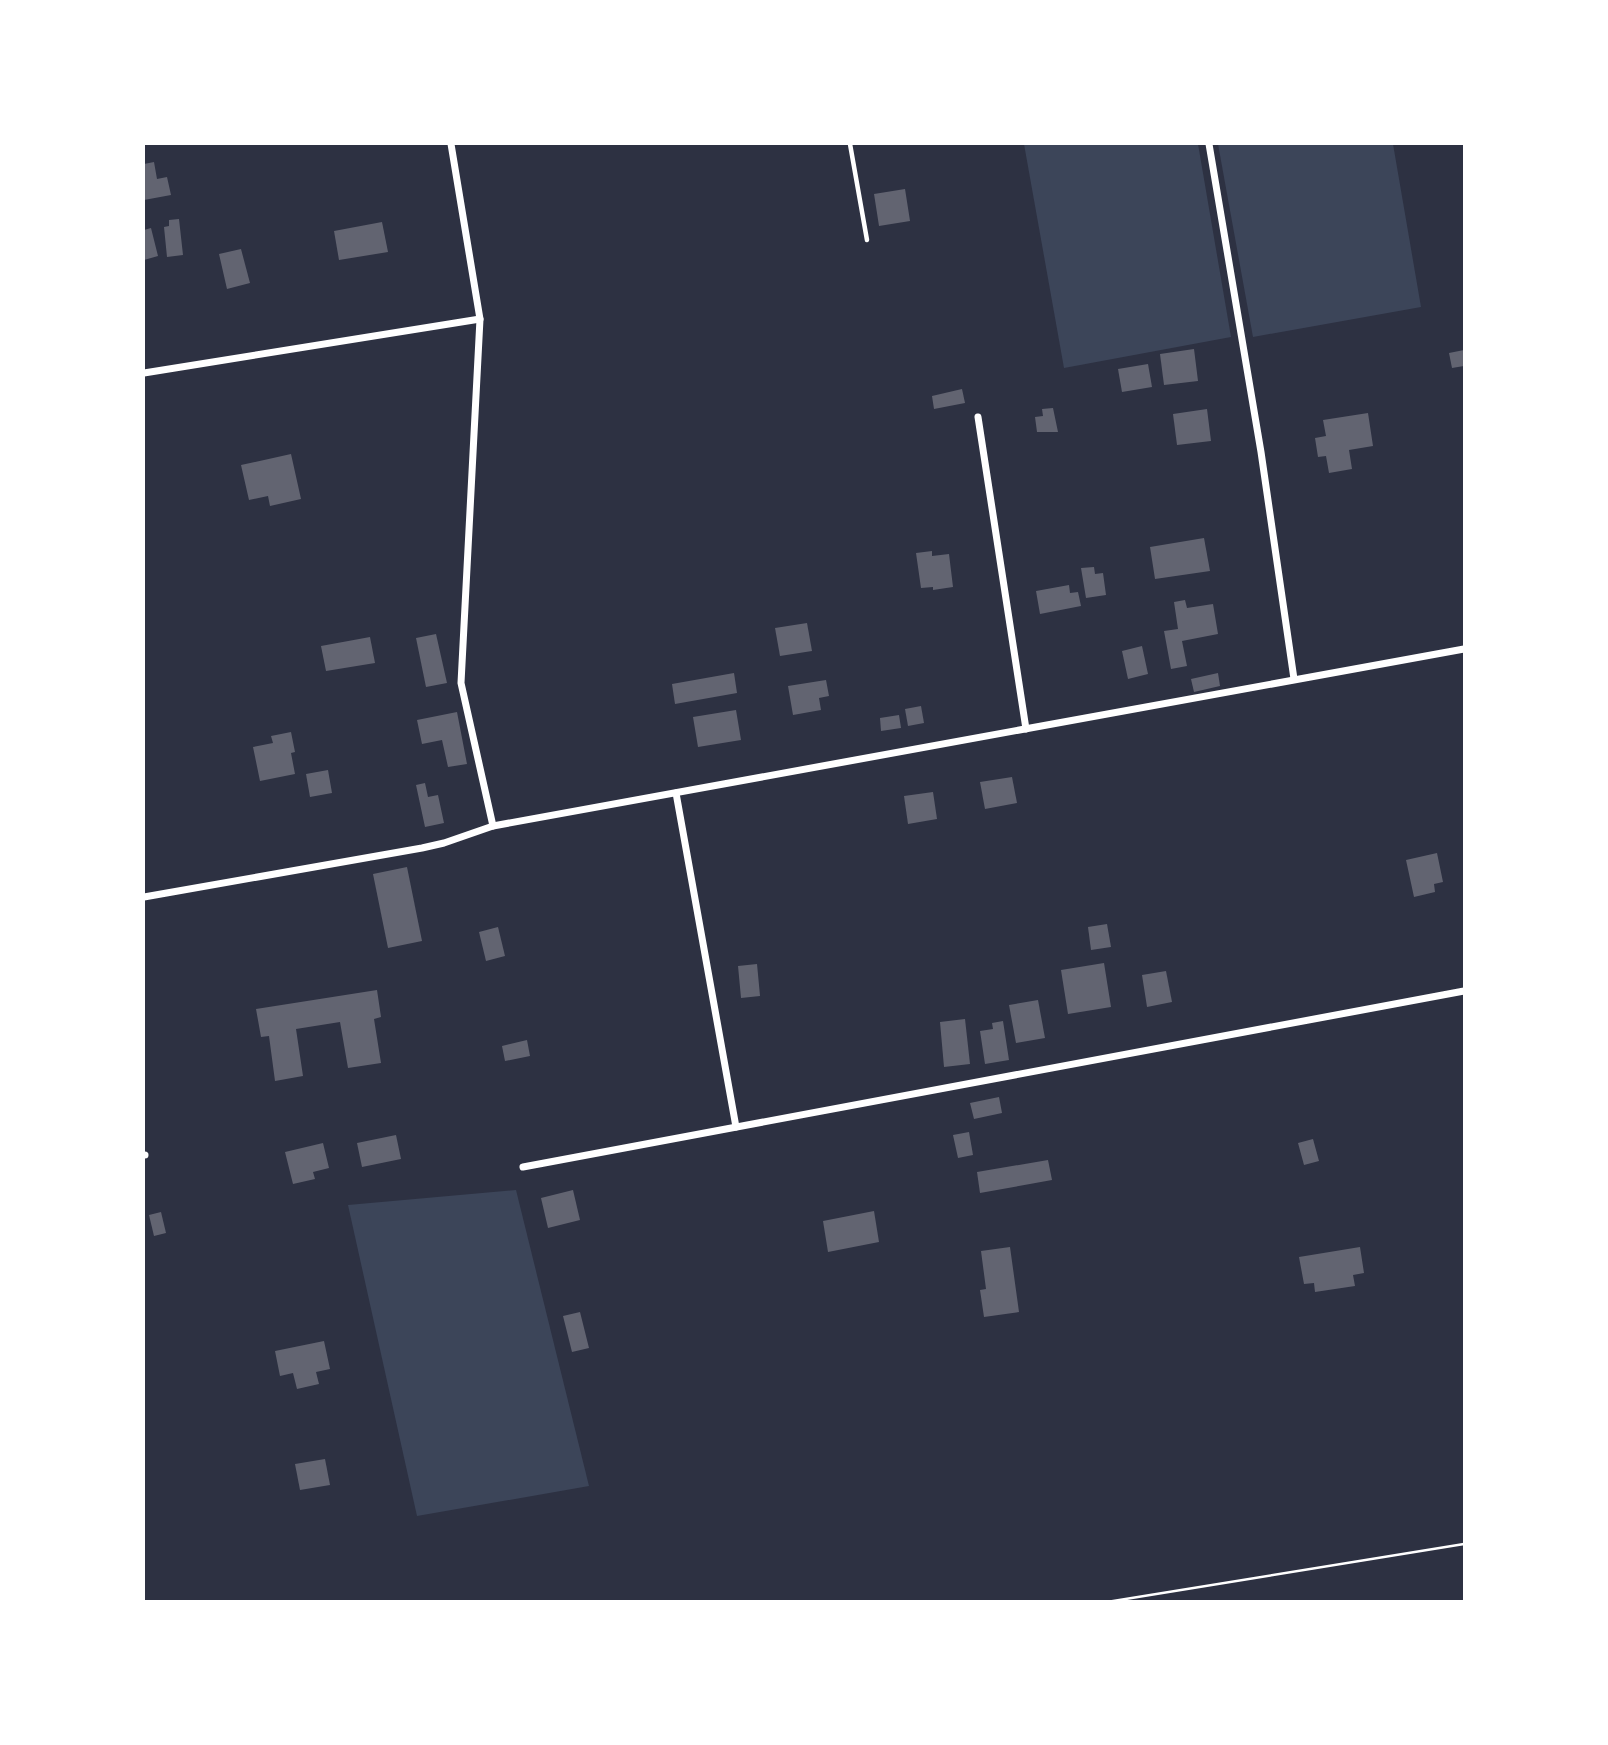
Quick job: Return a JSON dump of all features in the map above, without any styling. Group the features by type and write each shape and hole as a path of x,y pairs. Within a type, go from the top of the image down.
{"street":[{"path":"451,144 480,319 460,671 463,698 493,825"},
{"path":"1209,144 1261,452 1294,680"},
{"path":"144,373 480,319"},
{"path":"978,417 1026,729"},
{"path":"144,897 422,848 493,825 1465,649"},
{"path":"676,793 736,1128"},
{"path":"523,1167 1465,991"}],"lane":[{"path":"850,144 867,240"}],"path":[{"path":"1107,1601 1465,1544"}],"shaded area":[{"path":"1024,144 1198,144 1231,337 1064,368"},
{"path":"1218,144 1393,144 1421,307 1253,337"},
{"path":"516,1190 589,1486 417,1516 348,1205"}],"building":[{"path":"154,162 157,179 167,177 171,195 144,200 144,164"},
{"path":"905,189 910,221 879,226 874,194"},
{"path":"179,219 183,255 167,257 164,227 169,226 169,220"},
{"path":"382,222 388,252 339,260 334,231"},
{"path":"151,228 158,256 144,260 144,230"},
{"path":"241,249 250,283 227,289 219,254"},
{"path":"1194,349 1198,381 1164,385 1160,354"},
{"path":"1464,350 1464,366 1452,368 1449,353"},
{"path":"1148,364 1152,387 1122,392 1118,369"},
{"path":"962,389 965,403 934,409 932,396"},
{"path":"1053,408 1058,432 1037,432 1035,417 1043,416 1042,409"},
{"path":"1207,409 1211,441 1177,445 1173,414"},
{"path":"1368,413 1373,446 1349,450 1352,469 1329,473 1326,456 1318,457 1315,438 1326,436 1323,420"},
{"path":"291,454 301,499 270,506 268,496 249,500 241,465"},
{"path":"1204,538 1210,571 1155,579 1150,547"},
{"path":"932,551 932,556 949,554 953,587 933,590 933,587 921,588 916,553"},
{"path":"1094,567 1095,574 1103,573 1106,595 1086,598 1081,568"},
{"path":"1069,585 1070,593 1078,592 1081,606 1040,614 1036,591"},
{"path":"1185,600 1187,608 1213,604 1218,634 1182,641 1187,666 1171,669 1164,631 1178,629 1174,602"},
{"path":"807,623 812,651 780,656 775,628"},
{"path":"436,634 447,683 426,687 416,638"},
{"path":"370,637 375,663 326,671 321,646"},
{"path":"1142,646 1148,674 1128,679 1122,651"},
{"path":"734,673 737,693 675,704 672,684"},
{"path":"1218,673 1220,686 1194,692 1191,679"},
{"path":"826,680 829,696 819,698 821,710 793,715 788,686"},
{"path":"921,706 924,723 908,726 905,709"},
{"path":"736,710 741,740 698,747 693,717"},
{"path":"457,712 467,764 448,767 442,740 422,744 417,720"},
{"path":"899,715 901,728 881,731 880,718"},
{"path":"291,732 295,774 260,781 253,747 273,743 271,736"},
{"path":"328,770 332,793 310,797 306,774"},
{"path":"1012,777 1017,803 985,809 980,782"},
{"path":"425,783 428,797 438,795 444,823 425,827 416,785"},
{"path":"933,792 937,819 908,824 904,796"},
{"path":"1437,853 1443,882 1434,884 1435,892 1414,897 1406,860"},
{"path":"407,867 422,941 388,948 373,874"},
{"path":"1107,924 1111,947 1091,950 1088,927"},
{"path":"498,927 505,956 486,961 479,932"},
{"path":"1104,963 1111,1007 1068,1014 1061,970"},
{"path":"757,964 760,996 741,998 738,966"},
{"path":"1166,971 1172,1002 1147,1007 1142,975"},
{"path":"377,990 381,1017 374,1019 381,1063 348,1068 340,1022 296,1029 303,1076 275,1081 269,1036 261,1037 256,1009"},
{"path":"1038,1000 1045,1038 1016,1043 1009,1005"},
{"path":"965,1019 970,1064 944,1067 940,1022"},
{"path":"1003,1021 1009,1060 985,1064 980,1031 993,1029 992,1023"},
{"path":"527,1040 530,1056 505,1061 502,1046"},
{"path":"999,1097 1002,1113 974,1119 970,1103"},
{"path":"969,1132 973,1155 958,1158 953,1135"},
{"path":"396,1135 401,1159 362,1167 357,1143"},
{"path":"1313,1139 1319,1161 1304,1165 1298,1143"},
{"path":"323,1143 329,1168 313,1172 315,1179 293,1184 285,1152"},
{"path":"1048,1160 1052,1180 980,1193 977,1172"},
{"path":"573,1190 580,1220 548,1228 541,1198"},
{"path":"874,1211 879,1242 828,1252 823,1221"},
{"path":"161,1212 166,1233 154,1236 149,1215"},
{"path":"1010,1247 1019,1312 984,1317 980,1290 986,1289 981,1251"},
{"path":"1360,1247 1364,1273 1353,1275 1355,1286 1315,1292 1314,1283 1304,1284 1299,1257"},
{"path":"580,1312 589,1348 572,1352 563,1316"},
{"path":"324,1341 330,1369 316,1372 319,1384 297,1389 293,1373 280,1376 275,1351"},
{"path":"325,1459 330,1485 300,1490 295,1464"}]}
